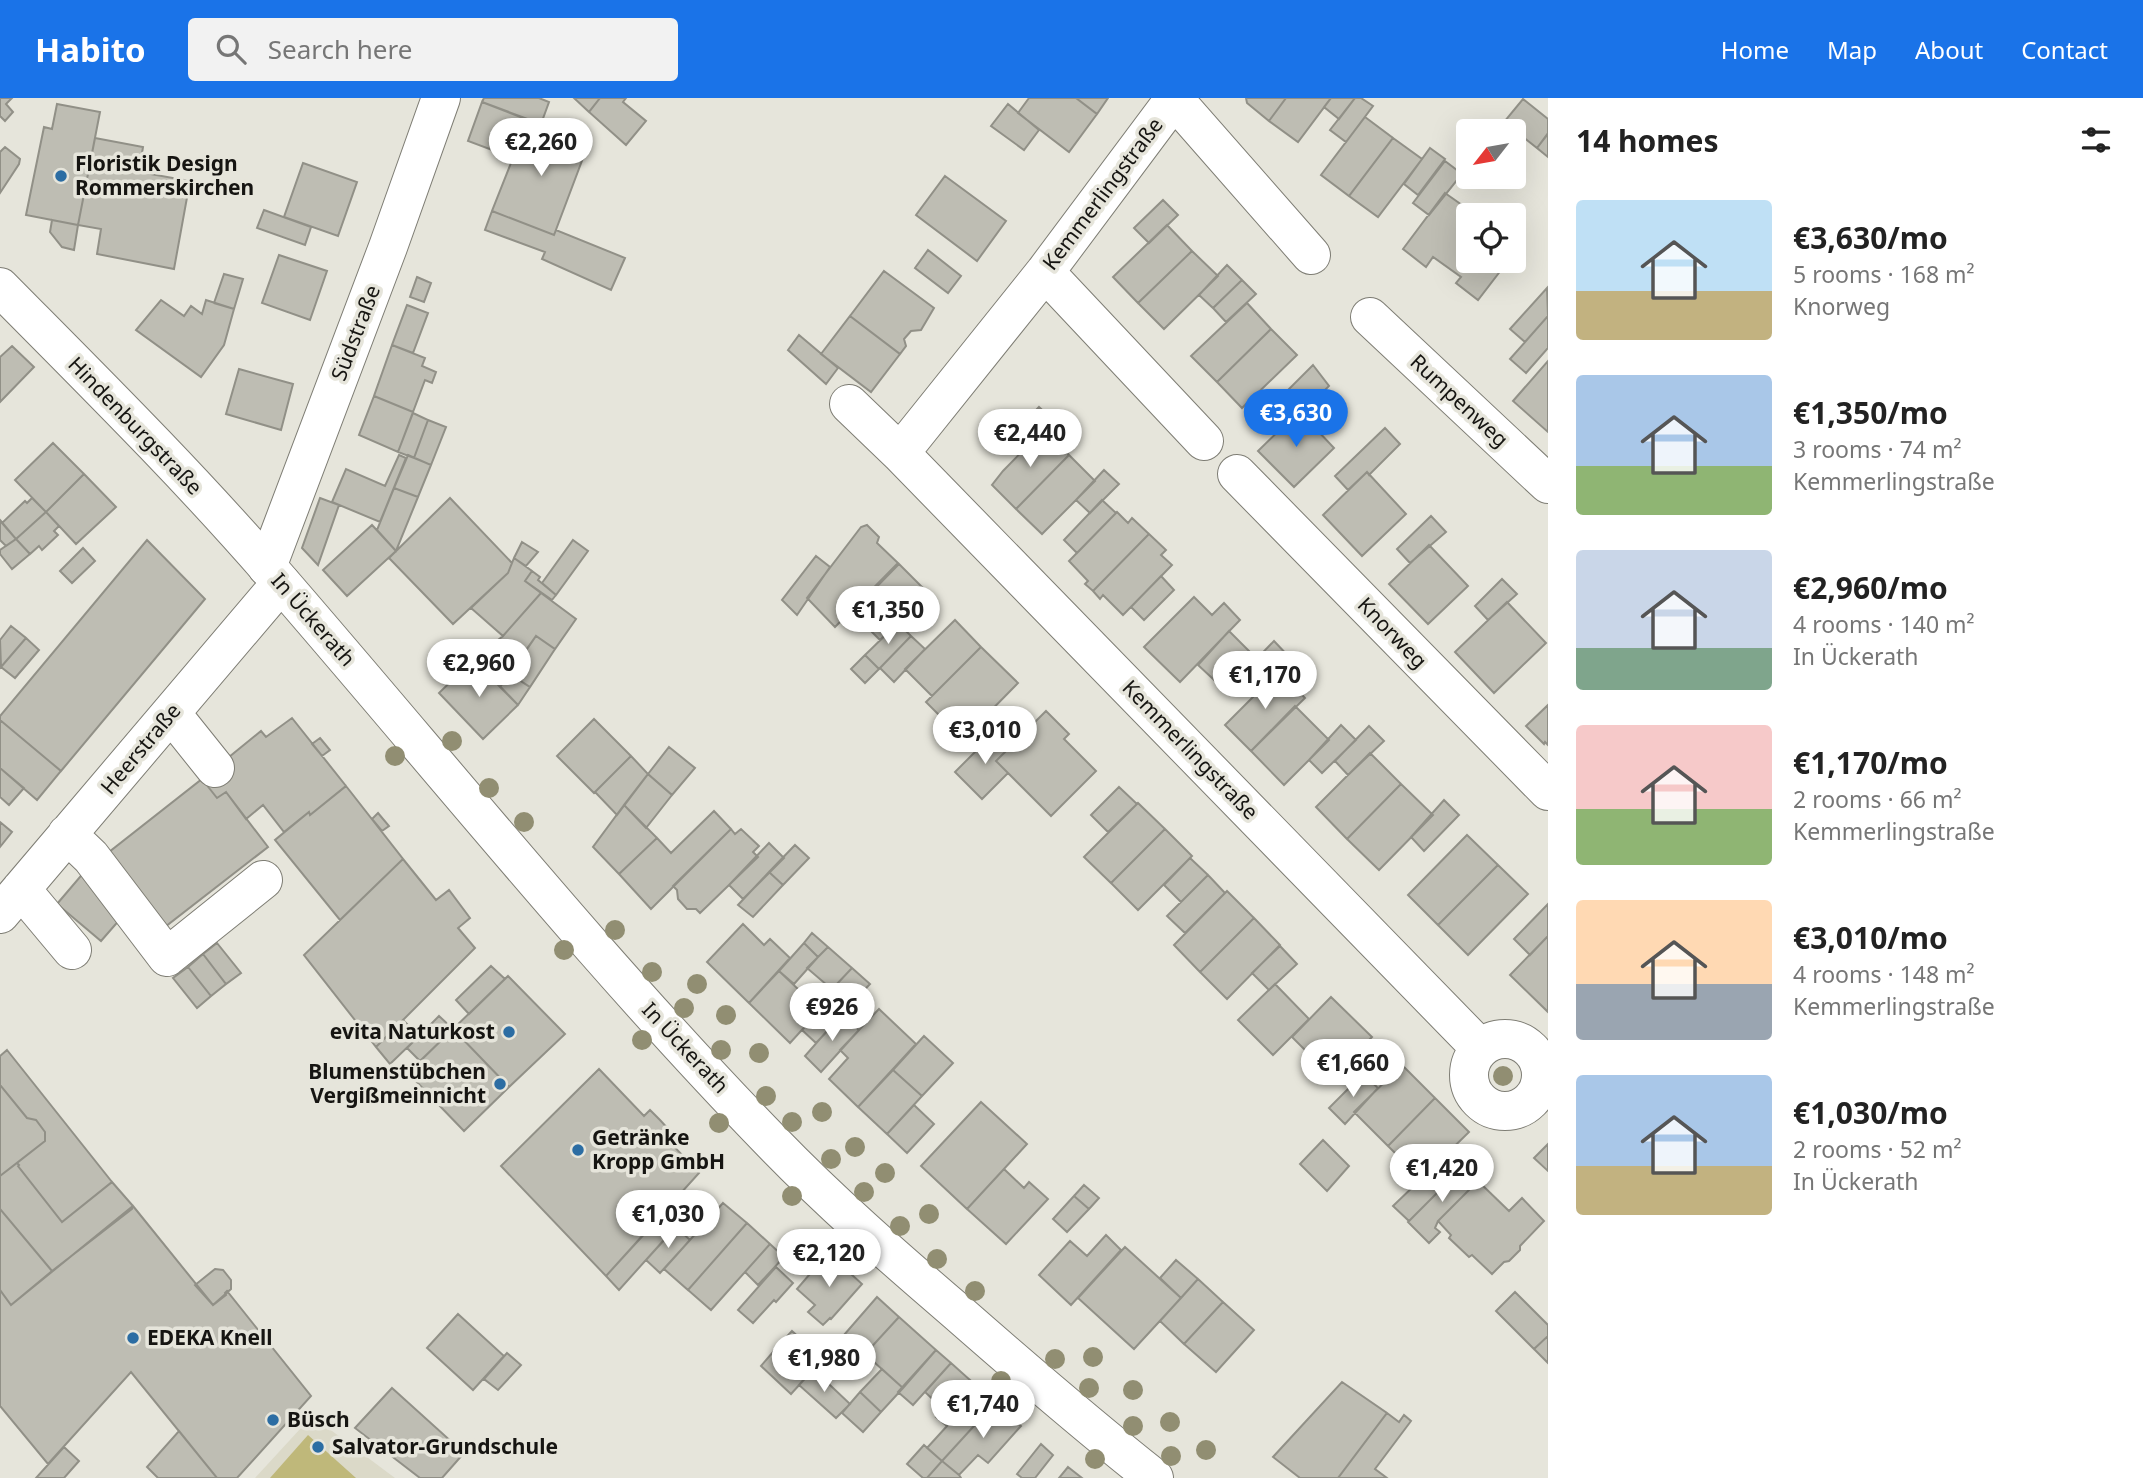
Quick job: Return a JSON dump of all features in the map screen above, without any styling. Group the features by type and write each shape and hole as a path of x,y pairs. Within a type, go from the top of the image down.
{"street":[{"name":"Südstraße","path":"274,575 441,98"},
{"path":"1175,99 1311,256"},
{"name":"Kemmerlingstraße","path":"900,453 1045,272 1175,99"},
{"path":"1045,272 1204,441"},
{"name":"Hindenburgstraße","path":"0,287 176,468 274,575"},
{"name":"Rumpenweg","path":"1370,317 1548,484"},
{"name":"Kemmerlingstraße","path":"849,404 900,453 1480,1048"},
{"name":"Knorweg","path":"1237,474 1548,791"},
{"name":"Heerstraße","path":"10,902 171,713 274,575"},
{"name":"In Ückerath","path":"274,575 622,980 774,1144 898,1261 1082,1421 1154,1478"},
{"path":"171,713 215,768"},
{"path":"67,834 91,857 167,957 263,880"},
{"path":"10,902 72,950"}],"shaded area":[{"name":"Salvator-Grundschule","path":"312,1416 395,1478 255,1478"},
{"path":"308,1435 356,1478 270,1478"}],"building":[{"path":"0,98 12,98 6,104 13,112 5,121 0,116"},
{"path":"484,98 539,98 549,102 541,124 482,102"},
{"path":"574,98 600,98 589,112"},
{"path":"600,98 626,98 623,102 646,121 626,145 589,112"},
{"path":"1029,98 1076,98 1097,114 1069,152 1018,113"},
{"path":"1076,98 1108,98 1097,114"},
{"path":"1246,98 1286,98 1269,121 1247,103"},
{"path":"1286,98 1331,98 1298,142 1269,121"},
{"path":"1331,98 1355,98 1339,119 1324,107"},
{"path":"1355,98 1361,98 1373,106 1346,142 1330,130"},
{"path":"1523,99 1548,119 1548,133 1537,148 1526,139 1526,119 1506,119"},
{"path":"482,102 531,121 519,160 468,141"},
{"name":"Floristik Design Rommerskirchen","path":"57,104 100,112 78,225 26,215 44,127 52,129"},
{"path":"1008,104 1039,130 1024,150 991,126"},
{"path":"1365,117 1393,138 1349,196 1321,175"},
{"path":"531,121 589,142 554,235 492,211 513,158 519,160"},
{"path":"1548,134 1548,157 1537,148"},
{"path":"95,138 143,147 139,172 190,181 174,269 97,254 101,229 78,225"},
{"path":"1393,138 1422,159 1378,217 1349,196"},
{"path":"5,147 20,159 0,193 0,152"},
{"path":"1430,148 1445,159 1418,195 1404,184"},
{"path":"1445,161 1456,169 1456,181 1429,215 1413,203"},
{"path":"303,163 357,182 338,236 284,217"},
{"path":"945,176 1006,221 977,261 916,215"},
{"path":"1445,193 1459,203 1456,203 1456,273 1499,273 1478,300 1456,283 1461,277 1433,257 1426,267 1403,249"},
{"path":"1163,200 1178,215 1149,243 1134,228"},
{"path":"264,210 311,227 305,245 257,228"},
{"path":"492,211 554,235 556,230 625,258 611,290 542,259 545,252 485,230"},
{"path":"52,220 78,225 74,250 62,247 50,232"},
{"path":"1167,225 1192,251 1138,303 1113,277"},
{"path":"928,250 961,276 948,293 915,268"},
{"path":"1192,251 1218,276 1164,329 1138,303"},
{"path":"279,255 327,271 310,320 262,303"},
{"path":"1227,265 1242,280 1213,308 1199,295"},
{"path":"884,271 934,308 921,330 911,331 904,339 906,346 900,354 850,316"},
{"path":"224,274 243,279 234,309 214,303"},
{"path":"417,277 431,283 424,302 410,297"},
{"path":"1242,280 1256,294 1226,322 1213,308"},
{"path":"1547,288 1548,316 1525,342 1510,329"},
{"path":"161,300 184,316 191,306 202,314 206,300 234,309 224,345 201,377 136,330"},
{"path":"1247,303 1271,329 1217,382 1191,356"},
{"path":"407,305 428,313 413,353 392,345"},
{"path":"850,316 900,354 871,392 821,354"},
{"path":"1548,316 1548,348 1526,373 1510,359"},
{"path":"1271,329 1297,355 1242,408 1217,382"},
{"path":"799,335 838,368 826,384 788,350"},
{"path":"392,345 425,358 422,366 436,372 432,383 425,380 413,412 374,396"},
{"path":"12,346 34,367 0,402 0,357"},
{"path":"1548,361 1548,432 1513,401"},
{"path":"1313,365 1329,386 1301,414 1299,411 1297,414 1281,397"},
{"path":"239,369 293,384 281,430 226,414"},
{"path":"374,396 413,412 398,452 359,435"},
{"path":"1281,397 1297,414 1283,426 1267,411"},
{"path":"1039,407 1054,421 1024,449 1011,436"},
{"path":"1299,411 1334,448 1294,487 1258,451"},
{"path":"413,413 428,420 414,458 398,452"},
{"path":"428,420 446,427 431,465 414,458"},
{"path":"1385,428 1400,444 1369,475 1367,472 1348,490 1335,476"},
{"path":"1044,429 1069,455 1016,509 992,485"},
{"path":"53,443 84,474 46,512 15,480"},
{"path":"399,455 406,458 380,522 332,502 346,469 385,486"},
{"path":"408,455 431,465 418,497 394,488"},
{"path":"1069,455 1095,481 1042,534 1016,509"},
{"path":"1104,470 1119,484 1090,513 1076,500"},
{"path":"1367,472 1406,514 1362,556 1323,515"},
{"path":"84,474 116,507 76,544 46,512"},
{"path":"394,488 418,497 396,551 377,530"},
{"path":"32,498 46,512 16,539 2,523 25,501 27,503"},
{"path":"320,498 339,505 318,565 302,548"},
{"path":"450,498 512,563 508,573 453,624 389,558"},
{"path":"1102,500 1116,513 1077,553 1064,540"},
{"path":"46,512 59,526 54,531 58,535 42,550 39,546 30,554 16,539"},
{"path":"1117,512 1128,523 1132,518 1149,534 1093,591 1085,584 1088,581 1069,561"},
{"path":"1431,516 1446,532 1410,563 1397,549"},
{"path":"0,520 16,539 6,546 0,540"},
{"path":"372,525 396,551 347,596 323,570"},
{"path":"867,525 879,537 877,543 898,563 835,627 807,598 861,527"},
{"path":"1149,534 1166,550 1161,555 1172,565 1123,615 1103,595 1100,599 1093,591"},
{"path":"16,539 30,554 12,569 0,554 0,550"},
{"path":"147,540 205,599 61,771 0,720 0,716"},
{"path":"573,540 588,551 556,595 542,583"},
{"path":"522,542 538,552 526,566 514,558"},
{"path":"1429,545 1468,586 1428,624 1389,584"},
{"path":"83,548 95,561 72,583 60,571"},
{"path":"816,556 830,567 797,615 782,600"},
{"path":"514,558 532,571 525,581 541,593 503,636 471,608 508,573"},
{"path":"899,564 928,593 880,640 852,612"},
{"path":"532,571 540,577 538,580 556,595 552,600 525,581"},
{"path":"1161,576 1174,590 1144,620 1131,607"},
{"path":"1502,579 1517,594 1488,620 1475,606"},
{"path":"541,593 576,619 555,649 536,636 500,687 474,659 503,636"},
{"path":"1194,597 1212,615 1224,603 1240,620 1180,682 1144,647"},
{"path":"1507,602 1546,643 1494,693 1455,652"},
{"path":"955,620 981,647 932,696 905,669"},
{"path":"898,623 911,636 879,669 865,655"},
{"path":"11,626 26,638 1,667 0,640"},
{"path":"1229,631 1257,659 1226,691 1198,665"},
{"path":"536,636 555,649 530,687 510,674"},
{"path":"911,636 925,649 894,682 880,668"},
{"path":"26,638 39,650 15,678 1,667"},
{"path":"1274,641 1291,659 1257,693 1241,675"},
{"path":"981,647 1018,683 963,739 926,702"},
{"path":"865,655 879,669 865,683 851,669"},
{"path":"474,659 518,705 483,739 439,693"},
{"path":"1279,671 1305,698 1251,751 1225,725"},
{"path":"510,674 530,687 518,705 500,687"},
{"path":"1548,705 1548,745 1526,726"},
{"path":"1295,706 1329,740 1284,785 1251,751"},
{"path":"1046,711 1069,734 1064,739 1096,771 1051,816 996,761"},
{"path":"292,718 346,786 284,832 263,805 246,819 226,792 217,798 202,779 261,731 266,737"},
{"path":"594,719 631,756 594,793 557,756"},
{"path":"0,720 61,771 37,800 0,768"},
{"path":"1341,725 1356,740 1322,773 1309,760"},
{"path":"1369,726 1384,741 1348,775 1335,761"},
{"path":"996,731 1011,746 996,761 1008,773 982,799 955,772"},
{"path":"320,738 330,750 322,756 312,744"},
{"path":"669,747 695,768 672,795 648,774"},
{"path":"1370,753 1401,784 1347,839 1316,807"},
{"path":"631,756 648,774 617,815 595,792"},
{"path":"0,768 24,788 9,805 0,797"},
{"path":"648,774 672,795 646,828 624,805"},
{"path":"202,779 217,798 226,792 268,847 161,930 104,856"},
{"path":"1401,784 1433,815 1379,870 1347,839"},
{"path":"346,786 403,859 340,920 275,840"},
{"path":"1119,787 1137,804 1108,832 1091,815"},
{"path":"1444,800 1459,815 1424,851 1411,837"},
{"path":"1138,803 1165,829 1111,883 1084,857"},
{"path":"624,805 657,838 619,874 593,847"},
{"path":"714,811 731,829 651,909 619,874 657,838 671,853"},
{"path":"378,813 389,826 382,831 372,819"},
{"path":"0,822 12,832 0,847"},
{"path":"731,829 735,834 741,829 759,846 753,852 758,857 700,913 696,909 687,909 678,899 677,890 673,886"},
{"path":"1165,829 1192,856 1138,910 1111,883"},
{"path":"1467,835 1498,865 1438,925 1408,895"},
{"path":"769,843 784,858 743,899 729,885"},
{"path":"795,845 809,858 783,885 769,872"},
{"path":"1190,858 1208,875 1181,902 1164,885"},
{"path":"403,859 436,900 449,890 470,918 458,928 475,948 376,1047 304,955"},
{"path":"1498,865 1528,894 1468,955 1438,925"},
{"path":"85,871 122,917 101,941 57,904"},
{"path":"769,872 783,885 753,917 738,905"},
{"path":"1208,875 1225,893 1185,933 1167,916"},
{"path":"1227,891 1254,918 1200,972 1174,945"},
{"path":"1548,904 1548,936 1530,955 1514,939"},
{"path":"1254,918 1280,945 1227,999 1200,972"},
{"path":"743,924 764,945 770,939 790,958 749,1003 707,962"},
{"path":"812,933 828,947 818,957 804,943"},
{"path":"1548,936 1548,1012 1510,975"},
{"path":"217,943 241,973 226,984 203,954"},
{"path":"804,943 818,957 794,984 779,971"},
{"path":"1280,946 1297,964 1269,990 1252,973"},
{"path":"828,947 852,968 835,986 835,992 807,968"},
{"path":"203,954 226,984 211,996 188,967"},
{"path":"491,966 505,979 469,1014 456,1000"},
{"path":"188,967 211,996 197,1008 173,978"},
{"path":"852,968 870,984 852,1003 835,986"},
{"path":"779,971 820,1010 790,1043 749,1003"},
{"name":"evita Naturkost","path":"508,976 565,1034 509,1087 453,1029"},
{"path":"1275,984 1309,1019 1273,1055 1238,1020"},
{"path":"837,990 852,1003 833,1025 819,1012"},
{"path":"1331,997 1372,1037 1332,1077 1292,1037"},
{"path":"879,1009 916,1044 858,1107 829,1079 848,1058 840,1050"},
{"path":"819,1012 833,1025 816,1043 802,1030"},
{"path":"841,1015 859,1030 821,1072 805,1056"},
{"path":"439,1016 453,1029 420,1061 407,1048"},
{"path":"403,1020 419,1036 390,1064 376,1047"},
{"path":"453,1029 509,1087 464,1131 408,1073"},
{"path":"924,1036 953,1063 922,1096 893,1070"},
{"path":"7,1050 112,1182 62,1222 17,1163 45,1141 45,1132 36,1120 27,1118 0,1085 0,1056"},
{"path":"1402,1065 1435,1098 1388,1146 1354,1112"},
{"path":"599,1069 644,1116 650,1110 660,1120 671,1132 666,1138 699,1173 606,1276 501,1166"},
{"path":"893,1070 922,1096 887,1134 858,1107"},
{"path":"1363,1074 1378,1088 1345,1124 1329,1108"},
{"path":"0,1085 27,1118 36,1120 45,1132 45,1141 0,1176"},
{"path":"1435,1098 1469,1132 1421,1179 1388,1146"},
{"path":"981,1102 1027,1144 967,1209 921,1166"},
{"path":"914,1105 934,1124 907,1153 887,1134"},
{"path":"1323,1140 1349,1166 1327,1191 1300,1164"},
{"path":"1548,1144 1548,1171 1534,1158"},
{"path":"1444,1157 1458,1172 1409,1221 1393,1206"},
{"path":"17,1163 62,1222 112,1182 133,1206 132,1209 52,1271 0,1209 0,1176"},
{"path":"1464,1166 1478,1181 1438,1221 1435,1228 1440,1232 1429,1243 1408,1222"},
{"path":"1004,1169 1024,1188 1029,1182 1048,1199 1006,1244 967,1209"},
{"path":"1478,1181 1509,1211 1522,1198 1544,1221 1520,1246 1520,1250 1492,1274 1449,1238 1451,1235 1438,1221"},
{"path":"1084,1185 1099,1198 1089,1209 1074,1196"},
{"path":"1074,1196 1089,1209 1067,1232 1053,1219"},
{"path":"723,1203 747,1223 688,1290 664,1269"},
{"name":"EDEKA Knell","path":"133,1206 213,1305 226,1295 227,1291 311,1396 237,1478 217,1478 131,1372 48,1464 0,1406 0,1290 11,1305"},
{"path":"0,1209 52,1271 11,1305 0,1290"},
{"path":"659,1218 672,1231 619,1290 606,1276"},
{"path":"747,1223 770,1244 711,1310 688,1290"},
{"path":"676,1227 690,1240 660,1273 646,1260"},
{"path":"1106,1235 1121,1250 1071,1305 1039,1275 1070,1241 1087,1256"},
{"path":"770,1244 784,1257 758,1285 745,1272"},
{"path":"1125,1247 1181,1298 1134,1349 1078,1298"},
{"path":"828,1253 862,1284 823,1325 808,1312 815,1305 797,1289"},
{"path":"1176,1260 1198,1279 1181,1298 1160,1278"},
{"path":"776,1267 793,1283 753,1323 738,1310"},
{"path":"215,1269 223,1270 231,1280 231,1289 213,1305 195,1285"},
{"path":"1198,1279 1223,1302 1184,1344 1160,1321"},
{"path":"1515,1292 1548,1325 1548,1336 1534,1349 1496,1311"},
{"path":"877,1297 899,1317 865,1354 844,1335"},
{"path":"1223,1302 1254,1330 1216,1372 1184,1344"},
{"path":"458,1314 504,1356 473,1390 427,1348"},
{"path":"899,1317 936,1350 903,1388 865,1354"},
{"path":"792,1331 823,1359 810,1373 779,1345"},
{"path":"1548,1336 1548,1363 1534,1349"},
{"path":"779,1345 810,1373 791,1394 761,1366"},
{"path":"936,1350 951,1363 913,1405 898,1392"},
{"path":"507,1353 521,1365 498,1390 484,1379"},
{"path":"951,1363 970,1380 943,1409 925,1392"},
{"path":"813,1369 850,1404 836,1418 799,1385"},
{"path":"882,1369 903,1388 881,1412 860,1392"},
{"path":"970,1380 995,1403 942,1461 927,1448 947,1426 936,1417"},
{"path":"1342,1382 1387,1413 1338,1478 1300,1478 1273,1457"},
{"path":"392,1388 464,1453 442,1478 420,1478 355,1428"},
{"path":"860,1392 881,1412 863,1432 842,1413"},
{"path":"995,1403 1021,1426 988,1463 978,1455 959,1475 942,1461"},
{"path":"1387,1413 1399,1422 1404,1415 1411,1421 1375,1469 1387,1478 1338,1478"},
{"path":"179,1431 217,1478 158,1478 147,1467"},
{"path":"1041,1444 1053,1455 1035,1478 1022,1478 1017,1474"},
{"path":"924,1445 942,1461 927,1478 923,1478 907,1464"},
{"path":"64,1447 79,1461 64,1478 36,1478"},
{"path":"942,1461 959,1475 961,1478 927,1478"},
{"path":"1068,1467 1082,1478 1059,1478"}],"place":[{"name":"Floristik Design Rommerskirchen","path":"61,176"},
{"name":"evita Naturkost","path":"509,1032"},
{"name":"Blumenstübchen Vergißmeinnicht","path":"500,1084"},
{"name":"Getränke Kropp GmbH","path":"578,1150"},
{"name":"EDEKA Knell","path":"133,1338"},
{"name":"Büsch","path":"273,1420"},
{"name":"Salvator-Grundschule","path":"318,1447"}]}
